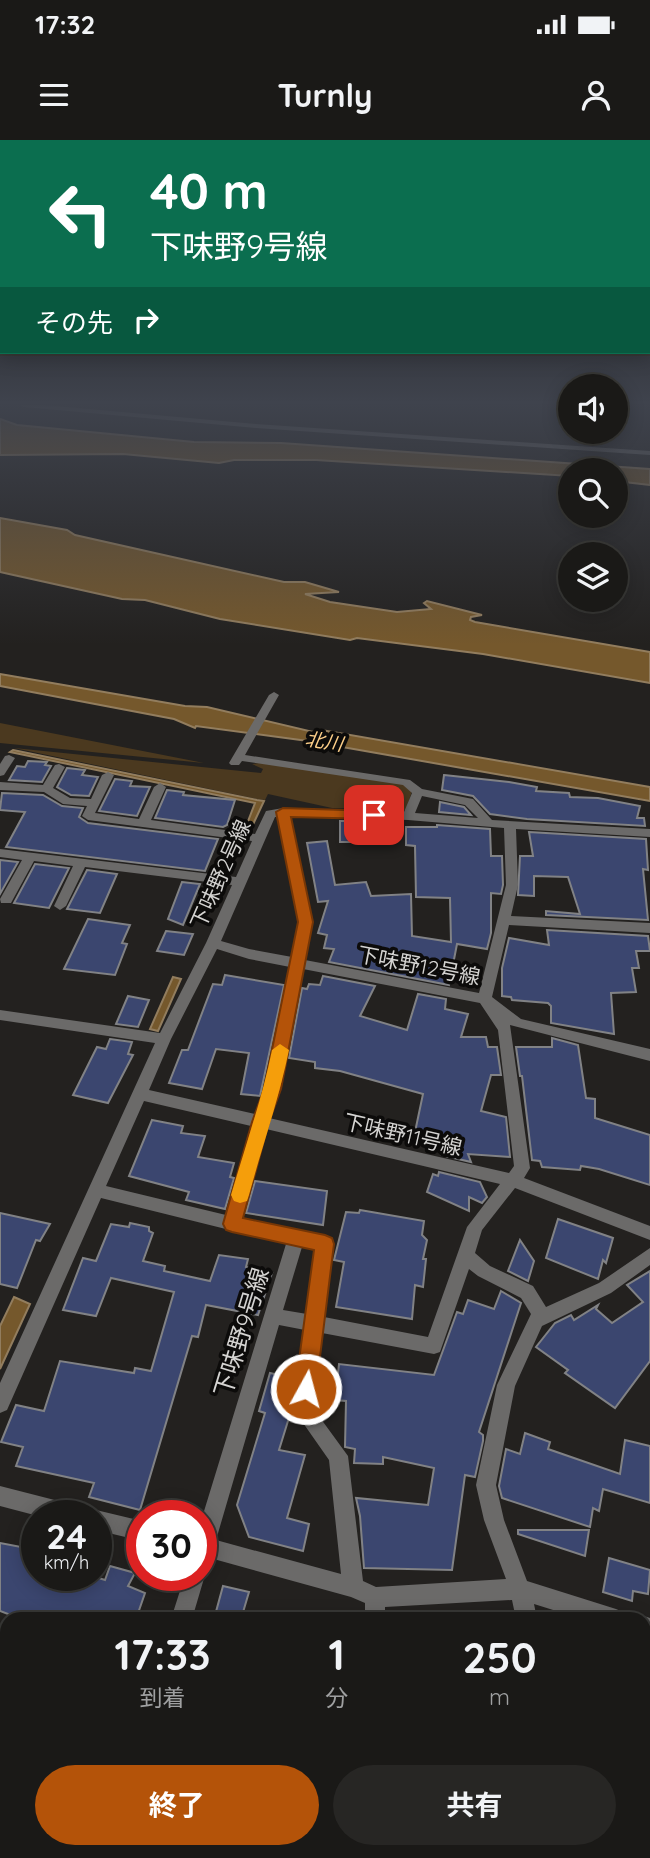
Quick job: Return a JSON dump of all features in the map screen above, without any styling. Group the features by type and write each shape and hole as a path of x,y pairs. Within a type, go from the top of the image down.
{"street":[{"path":"274,695 237,761 406,782 418,792 469,802 488,822"},
{"path":"0,773 9,758"},
{"path":"47,789 59,767"},
{"path":"108,775 88,816 260,838"},
{"path":"0,786 47,789 67,801 95,803"},
{"path":"143,824 160,787"},
{"path":"408,816 418,792"},
{"path":"232,1224 260,1122 273,1089 306,922 283,812"},
{"name":"下味野2号線","path":"0,1404 164,1039 213,943 271,814 283,812 408,816 650,833"},
{"path":"272,1316 434,1346 475,1227 522,1168 505,1029 485,999 512,885 510,825"},
{"path":"0,853 240,882"},
{"path":"6,900 30,857"},
{"path":"60,906 81,863"},
{"path":"504,920 650,928"},
{"name":"下味野12号線","path":"213,943 249,954 485,999 517,1023 650,1055"},
{"path":"0,1014 164,1039"},
{"name":"下味野11号線","path":"140,1094 512,1180 650,1233"},
{"path":"98,1191 296,1240 325,1244 303,1410 338,1456 354,1587"},
{"name":"下味野9号線","path":"217,1500 296,1240"},
{"path":"465,1255 484,1271 527,1293 542,1317"},
{"path":"525,1612 520,1589 494,1520 486,1485 506,1385 536,1320 606,1287 650,1255"},
{"path":"0,1496 21,1501"},
{"path":"217,1554 354,1587 375,1597 520,1589 594,1612"},
{"path":"183,1612 190,1591"},
{"path":"375,1597 375,1612"}],"shaded area":[{"path":"0,723 204,763 0,743"},
{"path":"14,748 261,773 263,769 252,764 259,763 403,783 412,791 406,810 332,808 268,794 265,800 257,799"}],"water":[{"path":"0,518 67,530 75,535 284,582 305,582 339,592 305,594 330,602 397,612 431,609 424,603 427,601 482,615 471,617 470,620 475,622 650,652 650,683 483,654 357,638 350,640 220,619 145,600 122,599 0,572"},
{"name":"北川","path":"0,674 185,706 207,707 313,732 316,729 650,787 650,801 308,741 196,726 195,728 174,719 0,686"},
{"path":"13,750 264,801 249,833 245,829 255,803 10,752"},
{"path":"173,977 181,979 158,1031 150,1029"},
{"path":"14,1297 30,1304 0,1369 0,1326"}],"building":[{"path":"28,761 47,762 45,765 51,766 42,782 9,780 17,766 25,767"},
{"path":"67,768 85,770 82,775 98,777 89,796 71,795 57,787"},
{"path":"444,775 509,782 537,787 536,791 569,793 570,797 598,798 640,806 637,818 644,818 645,826 527,819 490,814 473,796 442,790"},
{"path":"115,779 132,781 130,786 150,787 137,816 99,811"},
{"path":"167,790 184,792 183,795 235,800 227,825 223,827 155,818"},
{"path":"2,793 43,795 62,806 83,808 79,817 88,823 218,839 205,871 6,847 25,812 0,810"},
{"path":"440,802 464,807 471,815 439,812"},
{"path":"340,821 373,821 373,842 340,842"},
{"path":"437,825 490,829 491,856 502,856 503,885 501,894 491,893 491,933 487,949 457,944 449,985 329,962 334,949 324,948 327,935 318,933 328,901 318,902 307,843 327,841 335,885 366,882 371,896 411,894 412,936 451,942 450,898 416,897 415,846 406,845 406,827"},
{"path":"529,832 646,839 648,870 643,869 648,920 546,915 546,911 580,914 568,877 534,876 534,896 518,895 520,856 533,856"},
{"path":"0,860 18,862 0,894"},
{"path":"35,864 69,868 49,908 14,903"},
{"path":"87,870 117,874 100,913 67,909"},
{"path":"182,882 200,884 183,925 168,919"},
{"path":"88,919 130,925 122,943 127,944 115,975 64,969"},
{"path":"547,930 648,936 650,951 636,951 639,968 632,968 636,992 611,993 614,1034 551,1023 551,1006 548,1003 512,1000 511,997 502,996 502,968 509,938 549,945"},
{"path":"166,931 193,934 184,955 157,951"},
{"path":"225,975 284,985 260,1096 241,1094 249,1053 216,1049 202,1089 169,1083 182,1050 188,1050 213,984 222,985"},
{"path":"323,976 375,986 360,1016 407,1030 418,994 446,999 445,1009 468,1014 461,1037 486,1037 488,1047 497,1047 501,1075 491,1075 481,1111 506,1117 510,1157 468,1154 471,1162 441,1155 443,1137 415,1132 423,1094 340,1071 315,1068 315,1062 289,1058 302,988 307,989 309,984 320,985"},
{"path":"128,996 149,1000 138,1027 116,1024"},
{"path":"552,1038 578,1045 586,1098 595,1099 595,1118 650,1135 650,1185 599,1169 581,1166 580,1170 542,1167 540,1161 532,1160 516,1047 552,1047"},
{"path":"110,1039 132,1042 128,1054 133,1055 108,1103 73,1095 97,1047 106,1049"},
{"path":"152,1120 183,1126 181,1133 205,1136 198,1157 234,1163 230,1177 234,1178 225,1209 186,1200 189,1192 129,1176"},
{"path":"439,1172 480,1182 487,1197 482,1203 469,1197 469,1211 427,1192 433,1174 438,1176"},
{"path":"255,1181 327,1191 323,1225 246,1213"},
{"path":"360,1210 424,1221 422,1235 427,1240 423,1259 426,1259 423,1287 415,1285 412,1319 336,1307 344,1262 334,1260 346,1212 359,1213"},
{"path":"0,1213 50,1224 40,1241 36,1240 17,1288 0,1284"},
{"path":"558,1219 613,1238 598,1279 546,1258"},
{"path":"130,1223 149,1227 149,1231 153,1233 143,1261 165,1266 164,1271 210,1281 219,1255 248,1259 246,1267 272,1273 258,1315 206,1305 198,1337 192,1336 143,1500 126,1500 126,1506 112,1503 112,1500 89,1497 94,1483 16,1466 23,1447 1,1442 16,1405 44,1411 60,1361 134,1373 135,1368 151,1371 174,1292 111,1278 96,1316 63,1310 83,1258 96,1261 111,1224 129,1227"},
{"path":"520,1240 534,1261 528,1281 508,1271"},
{"path":"650,1271 650,1361 615,1408 565,1373 568,1370 536,1347 555,1323 571,1315 574,1320 598,1305 596,1309 612,1323 643,1302 627,1285"},
{"path":"501,1291 521,1303 479,1432 483,1435 483,1441 475,1477 465,1475 452,1570 364,1568 356,1498 428,1505 434,1468 383,1457 383,1464 354,1463 355,1449 345,1447 346,1401 335,1400 339,1364 434,1375 457,1312 463,1314 468,1300 494,1309"},
{"path":"270,1373 294,1378 288,1400 293,1401 292,1408 279,1450 305,1455 287,1518 309,1524 303,1551 249,1537 237,1505 265,1413 259,1411"},
{"path":"525,1433 550,1442 548,1449 620,1474 625,1440 650,1446 650,1503 603,1489 599,1511 593,1508 590,1527 502,1498 499,1486 506,1449 520,1454"},
{"path":"518,1530 589,1530 585,1556 518,1534"},
{"path":"0,1543 21,1547 21,1591 112,1591 112,1567 126,1570 126,1591 145,1593 138,1612 0,1611"},
{"path":"609,1558 650,1570 648,1594 633,1591 632,1601 603,1592"},
{"path":"223,1586 249,1592 243,1612 216,1612"}],"slow traffic":[{"path":"240,1195 260,1122 273,1089 280,1050"}],"route":[{"path":"306,1389 325,1244 296,1240 232,1224 260,1122 273,1089 306,922 283,812 374,815"}]}
